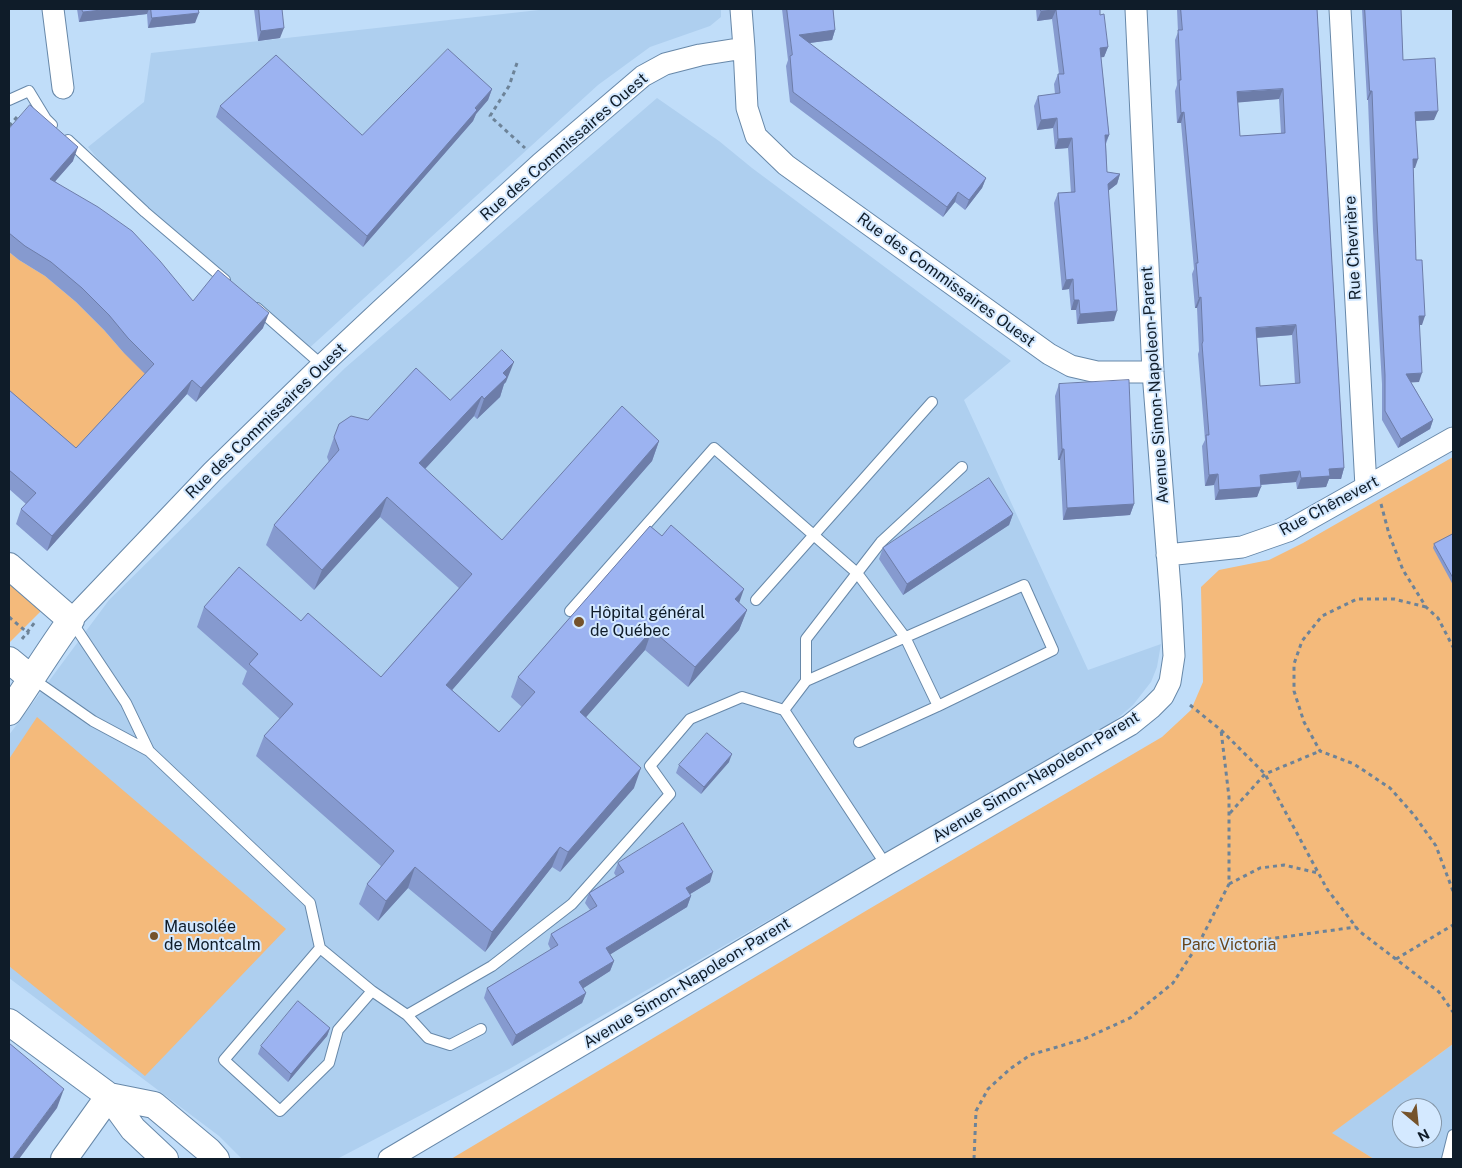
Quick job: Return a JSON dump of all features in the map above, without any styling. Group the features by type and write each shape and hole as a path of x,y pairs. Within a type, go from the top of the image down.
{"street":[{"path":"54,9 63,88"},
{"path":"741,9 744,48"},
{"name":"Avenue Simon-Napoleon-Parent","path":"389,1159 886,865 1130,725 1163,696 1170,682 1174,656 1172,601 1153,372 1136,9"},
{"name":"Rue Chevrière","path":"1340,9 1373,493"},
{"name":"Rue des Commissaires Ouest","path":"70,620 212,471 383,308 542,164 643,76 666,64 700,55 744,48 747,108 756,136 786,165 1050,354 1071,366 1097,372 1153,372"},
{"name":"Rue Chênevert","path":"1167,555 1242,547 1288,531 1373,493 1453,438"},
{"path":"9,566 70,620 9,712"},
{"path":"14,652 32,679"},
{"path":"9,1022 109,1096 133,1129 165,1159"},
{"path":"64,1159 109,1096"},
{"path":"109,1096 154,1104 216,1159"}],"lane":[{"path":"9,100 29,91 46,119 145,212 234,288"},
{"path":"249,301 322,365"},
{"path":"756,600 932,402"},
{"path":"570,611 714,448 857,573 905,637 938,706"},
{"path":"806,681 806,639 881,542 962,468"},
{"path":"784,710 806,681 1024,585 1053,650 859,742"},
{"path":"70,620 126,703 149,752"},
{"path":"32,679 93,721 149,752 310,903 320,948 372,991 407,1015 428,1038 450,1045 481,1029"},
{"path":"407,1015 492,966 572,904 670,794 650,766 690,719 742,697 784,710 886,865"},
{"path":"320,948 224,1060 280,1111 329,1063 338,1030 372,991"},
{"path":"1447,1159 1453,1135"}],"path":[{"path":"516,63 509,86 490,116 542,164"},
{"path":"1373,493 1403,570 1426,607 1438,618 1453,647"},
{"path":"1426,607 1394,599 1357,599 1322,616 1302,641 1294,664 1294,691 1304,722 1320,751 1354,764 1390,788 1414,815 1436,846 1453,891"},
{"path":"14,652 36,620"},
{"path":"1190,705 1221,730 1266,774 1327,889 1359,931 1439,992 1453,1012"},
{"path":"974,1159 976,1111 988,1089 1030,1055 1084,1039 1130,1018 1173,983 1196,949 1229,884 1230,814 1221,730"},
{"path":"1230,814 1266,774 1320,751"},
{"path":"1229,884 1260,868 1284,865 1318,873"},
{"path":"1396,959 1453,925"},
{"path":"1196,949 1356,927"}],"shaded area":[{"path":"548,9 721,9 721,17 710,26 650,47 598,85 306,351 106,169 88,147 144,102 151,53"},
{"name":"Hôpital général de Québec","path":"657,98 719,141 752,168 1011,361 964,400 1088,670 1161,644 1157,667 1151,682 1133,705 1112,723 511,1068 337,1159 242,1159 219,1136 9,978 9,735 109,600 345,368"},
{"path":"1453,1044 1453,1159 1374,1159 1331,1133"}],"green space":[{"path":"9,252 45,276 76,302 123,352 154,373 71,462 9,408"},
{"name":"Parc Victoria","path":"1453,457 1453,1044 1332,1133 1374,1159 451,1159 869,909 1162,737 1191,710 1203,682 1201,587 1219,570 1269,560 1303,543"},
{"path":"9,581 42,610 9,643"},
{"path":"37,717 286,929 145,1076 9,966 9,759"}],"building":[{"path":"82,9 111,9 83,12"},
{"path":"151,9 198,9 199,13 152,18"},
{"path":"259,9 282,9 284,28 261,31"},
{"path":"787,9 833,9 835,30 799,35 986,178 969,200 958,192 947,207 793,92 790,56 792,55"},
{"path":"1041,9 1100,9 1100,15 1104,14 1108,47 1100,48 1109,135 1105,135 1107,172 1120,174 1108,184 1117,311 1080,314 1079,300 1074,300 1073,279 1066,280 1058,193 1075,192 1072,138 1058,139 1057,118 1041,120 1038,96 1060,93 1058,74 1064,74 1056,10 1041,11"},
{"path":"1181,9 1317,9 1344,468 1329,469 1330,476 1301,478 1300,471 1260,475 1261,487 1219,490 1218,474 1209,475 1206,435 1209,435 1202,344 1201,297 1199,298 1196,263 1198,263 1184,112 1181,113 1178,30 1182,30","holes":["1283,89 1285,133 1240,136 1237,92","1296,325 1300,383 1260,386 1256,328"]},
{"path":"1365,9 1401,9 1403,60 1435,58 1438,111 1415,112 1418,159 1413,159 1416,260 1422,260 1425,316 1419,316 1422,373 1406,374 1433,420 1401,439 1385,411 1372,91 1370,91"},
{"path":"448,49 492,89 475,108 477,110 367,236 220,106 276,55 362,135"},
{"path":"30,105 78,147 50,179 98,207 132,231 193,301 218,270 269,313 201,388 192,380 52,536 21,509 36,493 9,470 9,390 76,448 154,364 82,288 51,262 25,246 9,233 9,129"},
{"path":"502,350 514,362 503,373 507,377 484,399 482,396 419,463 502,540 622,406 659,441 446,685 499,732 535,692 518,677 650,526 662,536 671,525 744,589 735,599 747,610 695,667 652,630 580,712 641,768 568,852 560,847 492,932 415,867 386,901 367,884 394,851 264,736 293,704 249,664 258,654 204,607 239,567 301,621 308,613 381,677 472,574 387,497 322,570 274,525 339,450 334,437 339,424 351,416 368,420 416,368 450,400"},
{"path":"1129,380 1134,504 1067,508 1059,384"},
{"path":"989,478 1013,514 907,584 883,548"},
{"path":"1453,534 1453,578 1434,544"},
{"path":"707,733 732,754 704,787 679,765"},
{"path":"683,823 713,872 686,888 691,896 606,948 614,961 579,982 586,993 516,1035 487,988 558,945 551,934 597,906 589,893 624,872 618,863"},
{"path":"298,1001 330,1028 291,1074 261,1046"},
{"path":"9,1043 64,1089 12,1159 9,1159"}],"place":[{"name":"Hôpital général de Québec","path":"579,622"},
{"name":"Mausolée de Montcalm","path":"154,936"}]}
